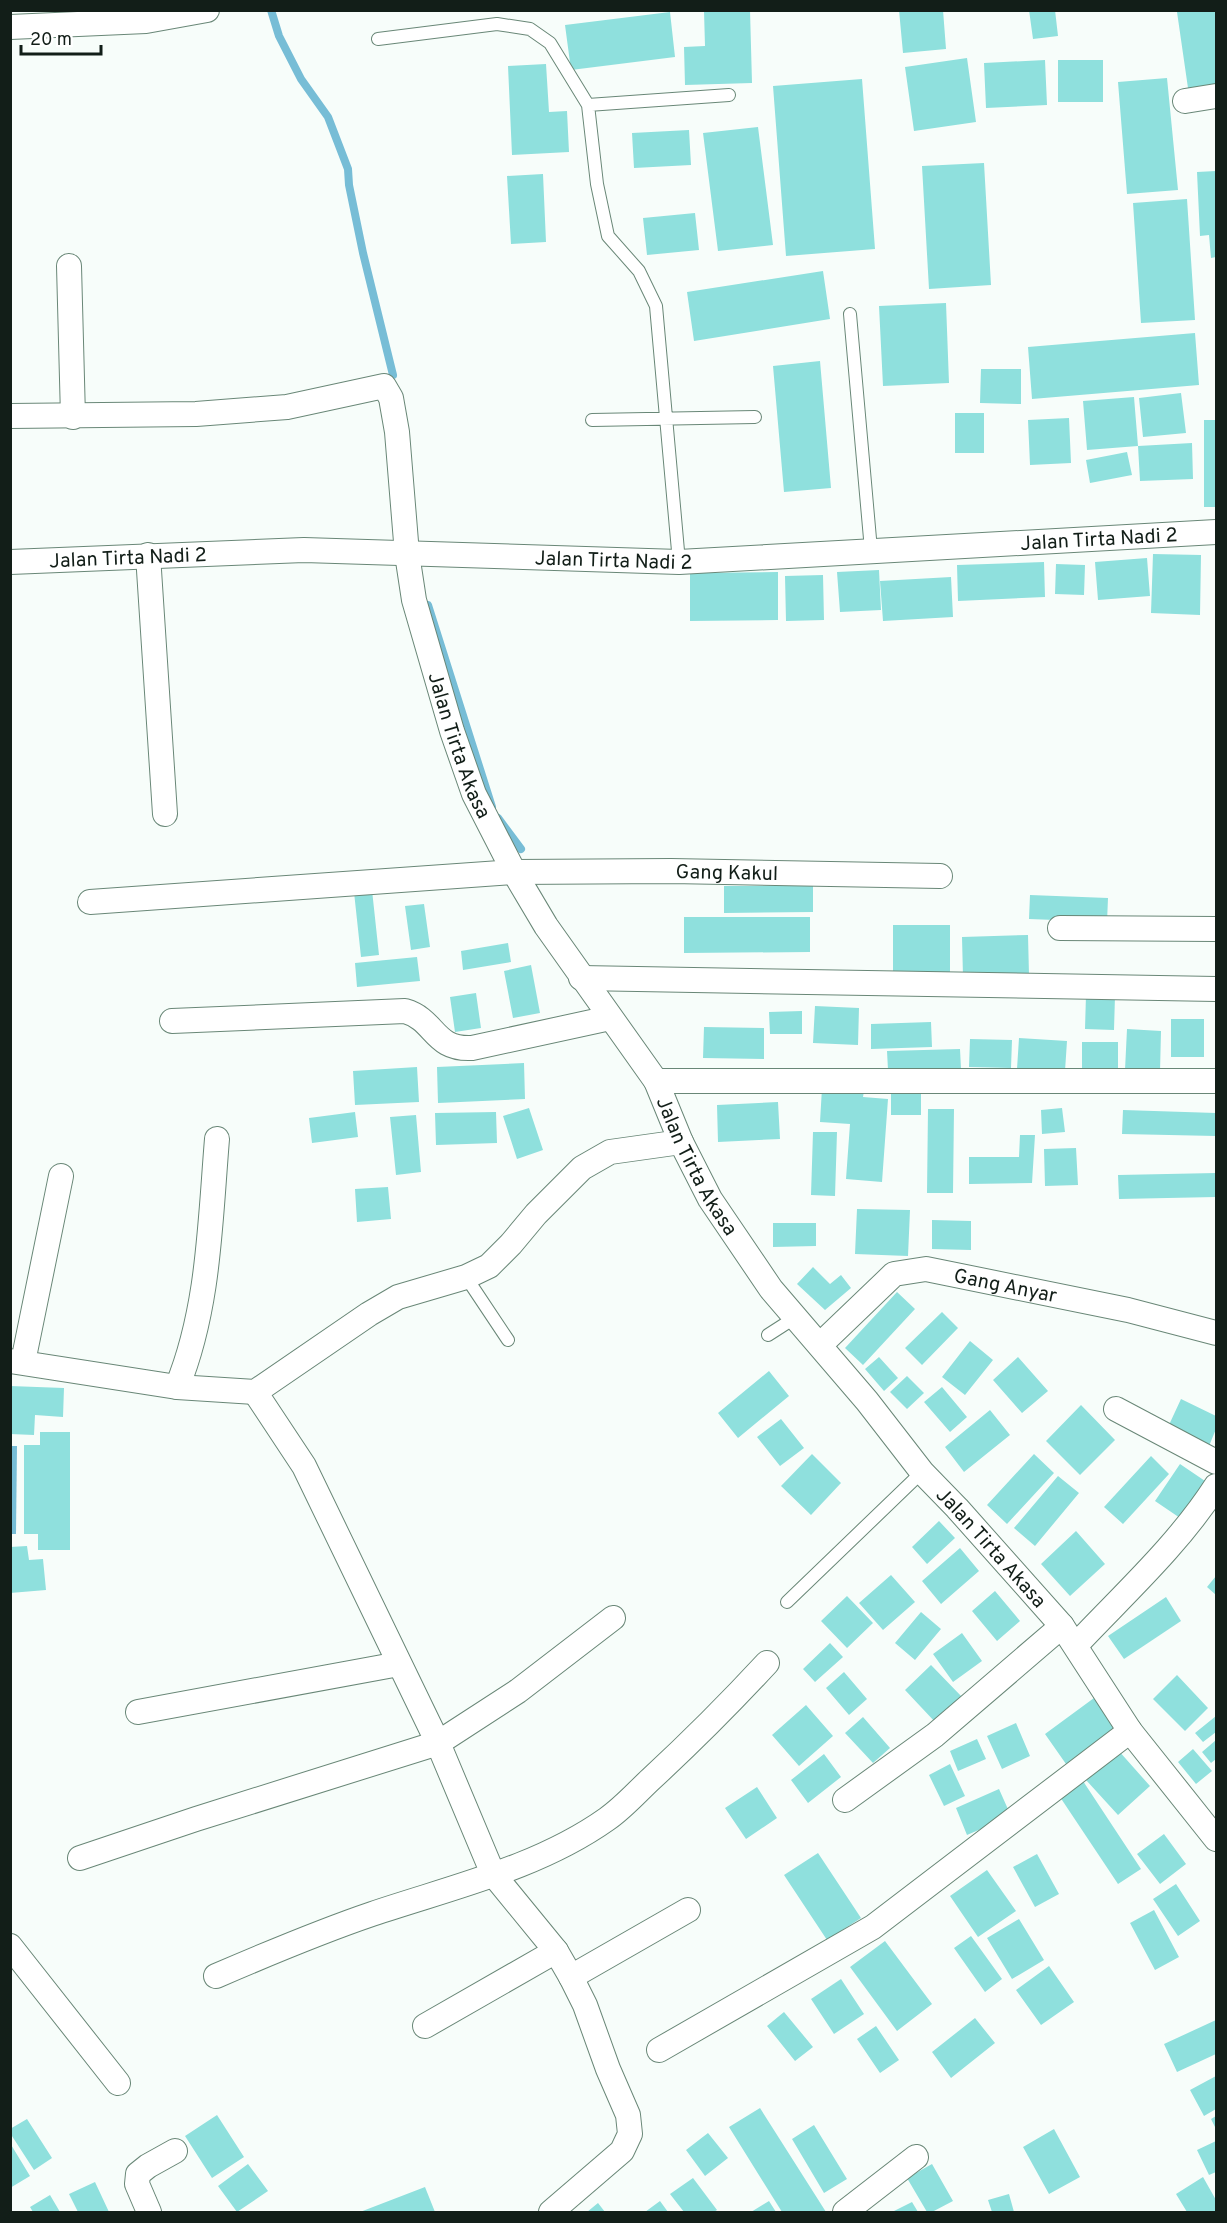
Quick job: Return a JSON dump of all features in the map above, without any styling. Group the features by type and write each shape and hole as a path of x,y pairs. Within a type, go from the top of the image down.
{"street":[{"path":"10,27 146,21 207,10"},
{"path":"1185,101 1216,96"},
{"path":"10,416 73,417 69,266"},
{"name":"Jalan Tirta Akasa","path":"73,417 196,414 287,406 384,386 391,398 397,432 407,554 414,600 452,731 474,794 514,872 546,926 656,1081 681,1142 710,1200 771,1289 867,1401 921,1472 957,1508 1069,1635 1130,1731 1216,1839"},
{"name":"Jalan Tirta Nadi 2","path":"10,562 304,550 679,562 871,550 1124,539 1216,532"},
{"path":"148,555 165,814"},
{"name":"Gang Kakul","path":"90,902 514,872 671,871 940,876"},
{"path":"1060,928 1216,929"},
{"path":"582,978 1216,989"},
{"path":"172,1021 405,1011 419,1018 447,1044 459,1049 610,1018"},
{"path":"656,1081 1216,1081"},
{"path":"177,1387 198,1321 207,1259 217,1139"},
{"path":"61,1176 17,1361 177,1387 255,1392 369,1314 398,1298 466,1277 489,1266 582,1168 610,1152 681,1142"},
{"name":"Gang Anyar","path":"820,1345 894,1274 926,1269 1128,1310 1216,1333"},
{"path":"255,1392 304,1466 438,1743 493,1874 556,1951 571,1977 585,2005 608,2069 628,2115 630,2134 622,2151 551,2212"},
{"path":"1116,1409 1216,1462"},
{"path":"845,1800 1069,1635 1210,1511 1216,1486"},
{"path":"80,1858 438,1743 518,1691 613,1618"},
{"path":"216,1976 290,1944 370,1914 493,1874 549,1853 609,1817 673,1759 767,1663"},
{"path":"138,1712 399,1664"},
{"path":"659,2050 873,1927 1130,1731"},
{"path":"571,1977 688,1910"},
{"path":"10,1946 118,2083"},
{"path":"425,2026 556,1951"},
{"path":"149,2212 137,2184 138,2174 175,2151"},
{"path":"845,2212 916,2157"}],"lane":[{"path":"378,39 497,24 530,29 550,43 588,105 597,184 608,236 639,271 656,306 679,562"},
{"path":"588,105 729,95"},
{"path":"850,314 871,550"},
{"path":"592,420 755,417"},
{"path":"466,1277 508,1340"},
{"path":"768,1335 796,1317"},
{"path":"787,1602 921,1472"}],"water":[{"path":"10,1446 17,1446 16,1534 11,1534"}],"building":[{"path":"750,10 752,83 685,85 684,47 705,46 704,11"},
{"path":"899,10 943,10 946,49 903,53"},
{"path":"1029,10 1055,10 1058,36 1033,39"},
{"path":"1216,10 1216,91 1189,95 1177,12"},
{"path":"670,12 675,57 571,70 565,25"},
{"path":"967,58 976,122 914,131 905,67"},
{"path":"1045,60 1047,105 986,108 984,63"},
{"path":"1058,60 1103,60 1103,102 1058,102"},
{"path":"546,64 549,112 567,111 569,152 512,155 508,66"},
{"path":"1167,78 1178,190 1127,194 1118,82"},
{"path":"862,79 875,249 786,256 773,86"},
{"path":"758,127 773,245 718,251 703,133"},
{"path":"689,130 691,165 634,168 632,133"},
{"path":"984,163 991,285 929,289 922,166"},
{"path":"1216,171 1216,257 1211,258 1209,235 1200,236 1197,172"},
{"path":"543,174 546,242 511,244 507,176"},
{"path":"1187,199 1195,320 1141,323 1133,203"},
{"path":"695,213 699,250 647,255 643,218"},
{"path":"823,271 830,319 694,341 687,292"},
{"path":"946,303 949,383 883,386 879,306"},
{"path":"1195,333 1199,385 1032,399 1028,347"},
{"path":"820,361 831,488 784,492 773,366"},
{"path":"981,369 1021,369 1021,404 980,403"},
{"path":"1181,393 1186,433 1143,437 1139,398"},
{"path":"1134,397 1138,446 1087,450 1083,401"},
{"path":"955,413 984,413 984,453 955,453"},
{"path":"1069,418 1071,463 1030,465 1028,420"},
{"path":"1204,420 1216,420 1216,507 1204,507"},
{"path":"1192,443 1193,479 1140,481 1138,446"},
{"path":"1127,452 1132,475 1090,483 1086,460"},
{"path":"1153,554 1201,555 1200,615 1151,613"},
{"path":"1147,558 1150,596 1098,600 1095,562"},
{"path":"1044,562 1045,597 958,601 957,565"},
{"path":"1056,564 1085,565 1084,595 1055,594"},
{"path":"879,570 881,610 840,612 837,572"},
{"path":"778,572 778,620 690,621 690,573"},
{"path":"823,575 824,620 786,621 785,576"},
{"path":"951,577 953,617 883,621 880,581"},
{"path":"724,886 813,886 813,912 724,913"},
{"path":"372,890 379,955 361,957 354,892"},
{"path":"1030,895 1108,898 1107,922 1029,919"},
{"path":"424,904 430,947 411,950 405,906"},
{"path":"684,917 810,917 810,952 684,953"},
{"path":"893,925 950,925 950,975 893,975"},
{"path":"1028,935 1029,975 963,977 962,937"},
{"path":"508,943 511,962 463,970 461,951"},
{"path":"417,957 420,981 357,987 355,963"},
{"path":"531,965 540,1013 513,1018 504,971"},
{"path":"476,993 481,1028 455,1032 450,997"},
{"path":"1086,995 1115,996 1114,1030 1085,1029"},
{"path":"815,1006 859,1008 858,1045 813,1043"},
{"path":"802,1011 802,1034 770,1034 769,1012"},
{"path":"1171,1019 1204,1019 1204,1057 1171,1057"},
{"path":"931,1022 932,1047 871,1049 871,1024"},
{"path":"704,1027 764,1028 764,1059 703,1058"},
{"path":"1127,1029 1161,1031 1160,1072 1125,1070"},
{"path":"1019,1038 1067,1041 1065,1071 1017,1069"},
{"path":"970,1039 1012,1040 1011,1068 969,1067"},
{"path":"1082,1042 1118,1042 1118,1074 1082,1074"},
{"path":"960,1049 961,1069 888,1070 887,1051"},
{"path":"524,1063 525,1099 438,1103 437,1067"},
{"path":"417,1067 419,1102 355,1105 353,1071"},
{"path":"891,1087 921,1087 921,1115 891,1115"},
{"path":"822,1088 864,1091 863,1097 888,1099 882,1182 846,1179 850,1124 820,1122"},
{"path":"778,1102 780,1139 718,1142 717,1105"},
{"path":"529,1108 543,1150 517,1159 503,1116"},
{"path":"1062,1108 1065,1132 1042,1134 1041,1110"},
{"path":"928,1109 954,1109 953,1193 927,1193"},
{"path":"1123,1110 1216,1113 1216,1136 1122,1134"},
{"path":"355,1112 358,1137 312,1143 309,1118"},
{"path":"496,1112 497,1143 436,1145 435,1113"},
{"path":"416,1115 421,1172 396,1175 390,1117"},
{"path":"813,1132 837,1132 835,1196 811,1195"},
{"path":"1020,1135 1035,1135 1032,1183 969,1184 969,1157 1019,1157"},
{"path":"1076,1148 1078,1185 1045,1186 1044,1149"},
{"path":"1216,1173 1216,1197 1119,1199 1118,1175"},
{"path":"388,1187 391,1219 357,1222 355,1189"},
{"path":"857,1209 910,1210 908,1256 855,1254"},
{"path":"932,1220 971,1221 971,1250 932,1249"},
{"path":"773,1223 816,1223 816,1246 773,1247"},
{"path":"813,1267 830,1284 841,1275 851,1288 825,1310 797,1284"},
{"path":"897,1292 915,1309 863,1365 845,1348"},
{"path":"942,1312 958,1328 922,1365 905,1348"},
{"path":"970,1341 993,1360 965,1395 942,1377"},
{"path":"879,1357 898,1378 884,1391 865,1369"},
{"path":"1018,1357 1048,1391 1022,1413 993,1380"},
{"path":"769,1371 789,1396 738,1438 718,1413"},
{"path":"907,1376 924,1393 907,1409 890,1392"},
{"path":"10,1386 64,1388 63,1417 35,1415 34,1435 10,1434"},
{"path":"942,1387 967,1417 950,1432 924,1402"},
{"path":"1181,1399 1216,1416 1216,1429 1209,1446 1168,1427"},
{"path":"1081,1405 1115,1440 1080,1475 1046,1441"},
{"path":"990,1410 1010,1435 964,1472 945,1447"},
{"path":"781,1419 804,1448 780,1466 757,1437"},
{"path":"40,1432 70,1432 70,1550 38,1550 38,1534 24,1534 24,1445 40,1445"},
{"path":"812,1454 841,1483 811,1515 781,1486"},
{"path":"1034,1454 1054,1473 1007,1524 987,1505"},
{"path":"1151,1456 1169,1474 1123,1524 1104,1507"},
{"path":"1180,1464 1208,1483 1183,1520 1155,1501"},
{"path":"1058,1476 1079,1493 1035,1546 1014,1528"},
{"path":"939,1521 955,1538 927,1564 912,1547"},
{"path":"1076,1531 1105,1564 1070,1596 1041,1564"},
{"path":"27,1546 29,1560 43,1559 46,1590 10,1593 10,1547"},
{"path":"960,1548 979,1571 941,1604 922,1581"},
{"path":"891,1575 915,1602 883,1630 859,1603"},
{"path":"1216,1576 1216,1595 1207,1587"},
{"path":"995,1591 1020,1621 997,1641 972,1611"},
{"path":"847,1596 873,1623 847,1648 821,1621"},
{"path":"1166,1597 1181,1621 1124,1659 1108,1636"},
{"path":"921,1612 941,1629 915,1660 895,1643"},
{"path":"962,1633 982,1661 953,1682 933,1654"},
{"path":"830,1643 843,1657 815,1682 803,1669"},
{"path":"931,1665 963,1698 936,1723 905,1690"},
{"path":"844,1672 867,1699 849,1715 826,1688"},
{"path":"1177,1675 1208,1708 1185,1731 1153,1699"},
{"path":"1094,1698 1115,1727 1066,1764 1045,1734"},
{"path":"806,1705 833,1736 799,1766 772,1735"},
{"path":"1216,1716 1216,1732 1203,1742 1195,1733"},
{"path":"863,1717 890,1748 873,1763 845,1733"},
{"path":"1016,1723 1030,1756 1002,1769 987,1736"},
{"path":"977,1739 986,1759 958,1771 950,1751"},
{"path":"1216,1740 1216,1759 1211,1763 1202,1752"},
{"path":"1193,1749 1212,1771 1196,1784 1178,1762"},
{"path":"1118,1750 1150,1786 1118,1815 1086,1780"},
{"path":"824,1754 841,1777 808,1803 791,1780"},
{"path":"950,1764 965,1796 944,1806 929,1775"},
{"path":"1081,1778 1141,1869 1118,1884 1058,1794"},
{"path":"757,1787 777,1818 746,1839 725,1808"},
{"path":"999,1789 1011,1816 967,1835 956,1808"},
{"path":"1164,1834 1186,1864 1160,1884 1137,1854"},
{"path":"818,1853 861,1918 827,1940 784,1875"},
{"path":"1037,1854 1059,1894 1035,1907 1013,1867"},
{"path":"987,1870 1016,1911 978,1937 950,1896"},
{"path":"1176,1884 1200,1921 1178,1936 1153,1899"},
{"path":"1154,1910 1179,1957 1155,1970 1130,1923"},
{"path":"1019,1919 1044,1960 1012,1979 987,1938"},
{"path":"971,1936 1002,1979 985,1992 954,1948"},
{"path":"885,1941 932,2004 897,2031 850,1967"},
{"path":"1049,1966 1074,2002 1041,2025 1016,1990"},
{"path":"841,1979 864,2014 834,2034 811,1999"},
{"path":"784,2012 813,2047 795,2061 767,2026"},
{"path":"975,2018 995,2043 951,2078 932,2052"},
{"path":"1216,2020 1216,2054 1177,2072 1164,2044"},
{"path":"876,2026 899,2060 880,2073 857,2039"},
{"path":"1216,2076 1216,2109 1204,2116 1190,2090"},
{"path":"760,2108 826,2212 782,2212 729,2127"},
{"path":"217,2115 244,2157 212,2178 185,2136"},
{"path":"1216,2116 1216,2129 1211,2119"},
{"path":"27,2119 52,2158 34,2170 10,2133 10,2129"},
{"path":"814,2125 847,2179 824,2193 792,2139"},
{"path":"1054,2129 1080,2177 1049,2194 1023,2147"},
{"path":"708,2133 728,2158 705,2176 686,2150"},
{"path":"1216,2141 1216,2172 1209,2175 1197,2150"},
{"path":"10,2143 30,2176 10,2188"},
{"path":"248,2164 268,2191 237,2212 218,2186"},
{"path":"932,2164 953,2201 932,2212 927,2212 907,2178"},
{"path":"1203,2177 1216,2200 1216,2212 1187,2212 1176,2194"},
{"path":"693,2178 717,2210 714,2212 684,2212 670,2194"},
{"path":"95,2182 109,2212 78,2212 69,2194"},
{"path":"425,2187 435,2212 360,2212"},
{"path":"1009,2194 1014,2212 992,2212 988,2200"},
{"path":"50,2195 60,2212 33,2212 30,2207"},
{"path":"660,2201 668,2212 645,2212"},
{"path":"769,2201 776,2212 751,2212"},
{"path":"912,2202 918,2212 892,2212"},
{"path":"598,2203 605,2212 587,2212"}],"waterway":[{"path":"271,10 279,36 301,79 328,117 348,169 349,185 363,253 393,375"},
{"path":"428,605 492,807"},
{"path":"498,818 521,849"}]}
